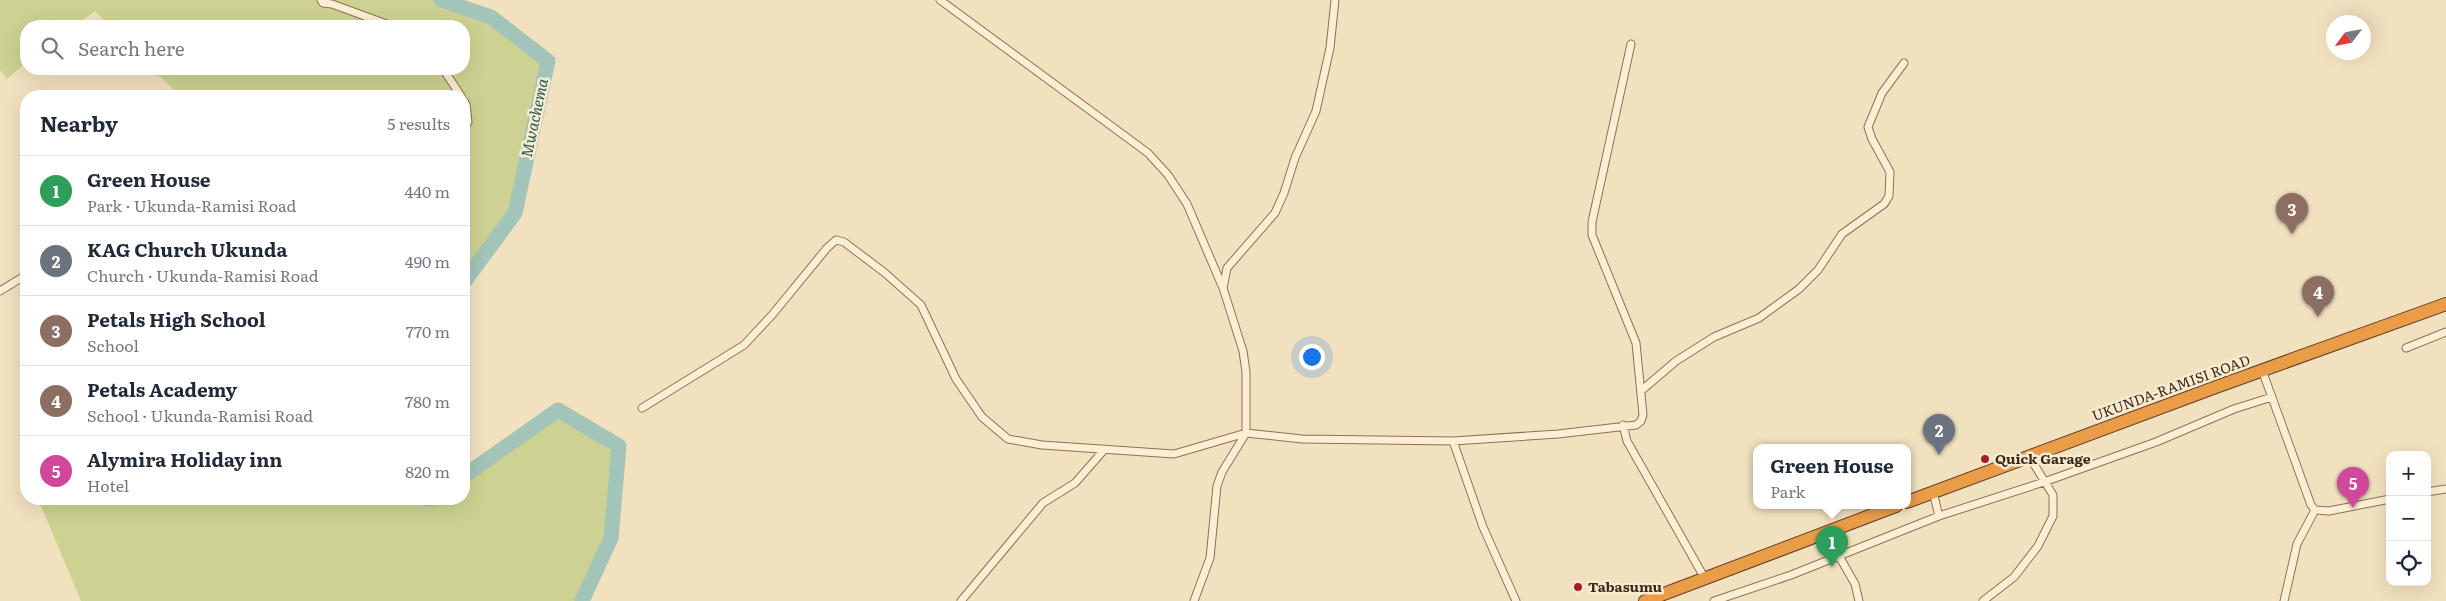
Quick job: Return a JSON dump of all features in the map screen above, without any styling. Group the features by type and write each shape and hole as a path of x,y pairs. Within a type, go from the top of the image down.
{"highway":[{"name":"UKUNDA-RAMISI ROAD","path":"1911,500 2446,304"},
{"path":"1645,601 1704,577 1888,509"}],"street":[{"path":"322,0 323,3 376,20"},
{"path":"940,0 1148,153 1168,175 1187,204 1223,288 1243,350 1246,372 1246,433 1222,472 1217,486 1210,558 1194,601"},
{"path":"1223,288 1227,268 1275,213 1284,193 1295,158 1316,111 1330,48 1335,0"},
{"path":"642,408 744,345 755,335 827,248 836,240 844,242 885,273 921,305 956,379 982,417 1008,439 1042,446 1174,454 1246,433 1302,439 1453,441 1558,434 1636,425 1641,421 1643,415 1636,343 1592,235 1592,222 1630,44"},
{"path":"1642,390 1676,361 1714,337 1759,318 1799,289 1818,270 1842,234 1884,204 1889,196 1890,172 1872,140 1868,128 1882,93 1904,63"},
{"path":"447,75 457,90"},
{"path":"0,291 20,279"},
{"path":"2406,348 2446,332"},
{"path":"2262,370 2311,505 2315,510 2329,511 2386,500"},
{"path":"1714,601 1791,576 1939,516 2044,482 2156,442 2234,409 2272,397"},
{"path":"1623,425 1631,448 1704,577"},
{"path":"1453,441 1483,527 1516,601"},
{"path":"961,601 1043,503 1075,483 1104,450"},
{"path":"1983,601 2014,577 2038,546 2053,516 2053,496 2029,456"},
{"path":"2431,491 2446,489"},
{"path":"1933,492 1939,516"},
{"path":"2284,601 2297,544 2315,510"},
{"path":"1839,556 1855,584 1859,601"}],"green space":[{"path":"0,0 441,0 491,17 548,61 515,213 470,274 470,90 174,90 158,75 470,75 470,20 104,20 95,11 82,20 20,20 20,68 7,79 0,70"},
{"path":"558,410 619,446 611,538 582,601 81,601 41,505 470,505 470,472"}],"waterway":[{"name":"Mwachema","path":"441,0 491,17 548,61 515,213 470,274"},
{"name":"Mwachema","path":"470,472 558,410 619,446 611,538 582,601"}],"place":[{"name":"Petals High School","path":"2292,234"},
{"name":"Petals Academy","path":"2318,317"},
{"name":"KAG Church Ukunda","path":"1939,455"},
{"name":"Quick Garage","path":"1985,459"},
{"name":"Alymira Holiday inn","path":"2353,508"},
{"name":"Green House","path":"1832,567"},
{"name":"Tabasumu","path":"1578,587"}]}
